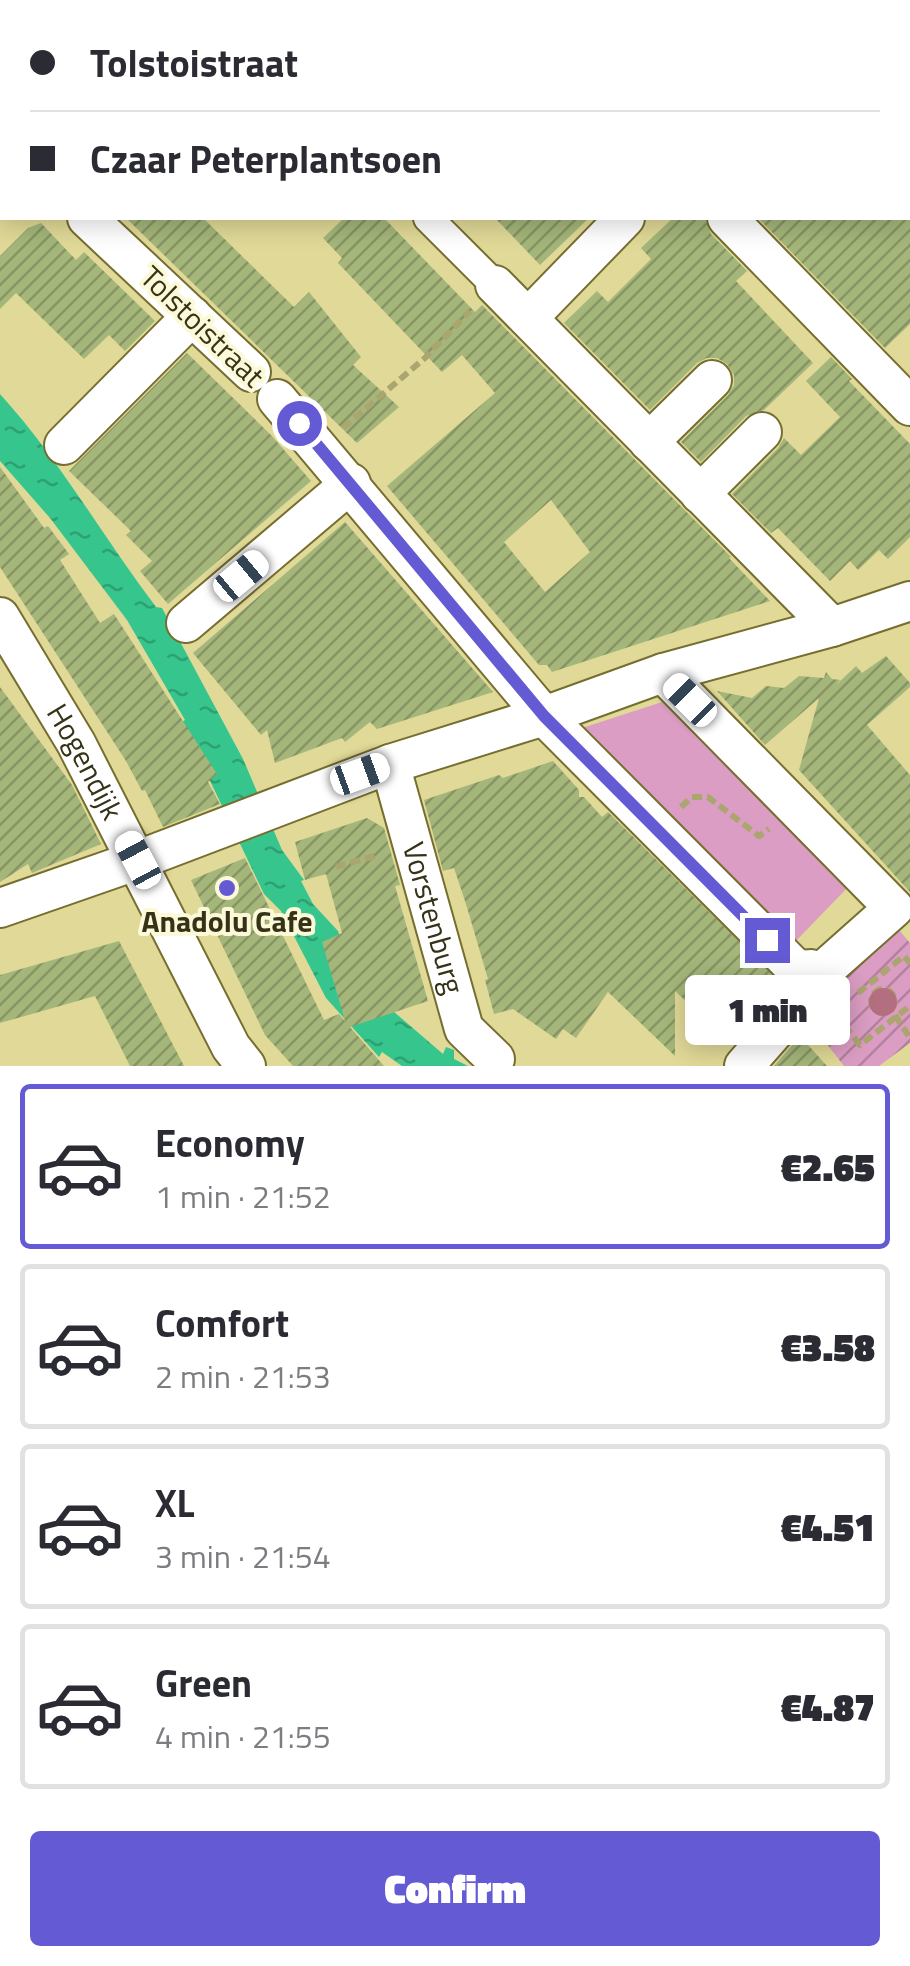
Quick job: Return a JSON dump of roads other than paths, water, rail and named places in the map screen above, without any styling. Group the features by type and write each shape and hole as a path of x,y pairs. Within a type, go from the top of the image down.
{"street":[{"name":"Tolstoistraat","path":"89,220 264,386 320,447 544,716 795,968 811,968"},
{"path":"430,220 832,627"},
{"path":"528,318 623,220"},
{"path":"730,220 910,406"},
{"path":"64,445 192,316"},
{"path":"649,442 712,380"},
{"path":"700,494 762,432"},
{"path":"186,622 351,484"},
{"path":"0,908 390,764 544,716 663,672 832,627 910,601"},
{"name":"Hogendijk","path":"0,617 76,743 231,1047 246,1066"},
{"path":"663,672 894,908 822,972 811,968 808,993 744,1066"},
{"name":"Vorstenburg","path":"390,764 464,1029 495,1059"}],"water":[{"path":"0,394 42,445 156,607 162,608 243,759 282,850 304,880 301,881 313,904 338,931 346,953 379,999 443,1054 446,1047 454,1050 454,1059 468,1066 402,1066 382,1052 379,1057 326,998 281,911 264,894 182,722 185,720 127,620 50,518 0,461"}],"place":[{"name":"Anadolu Cafe","path":"227,888"}]}
